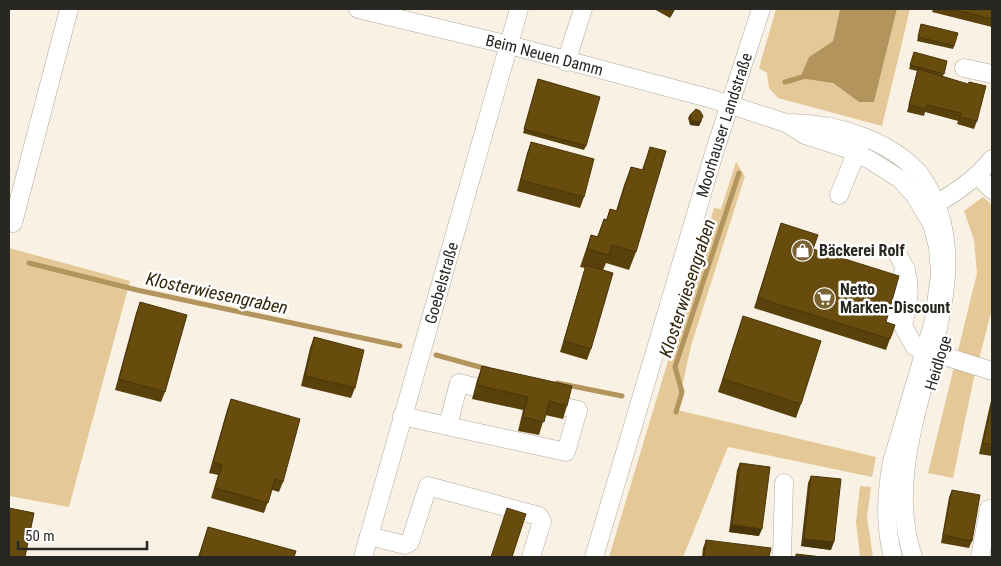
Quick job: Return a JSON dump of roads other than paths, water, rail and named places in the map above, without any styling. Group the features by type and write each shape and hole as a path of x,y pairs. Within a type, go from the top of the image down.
{"street":[{"path":"9,222 13,223 69,9"},
{"name":"Beim Neuen Damm","path":"358,9 509,45 730,105"},
{"name":"Goebelstraße","path":"363,557 519,9"},
{"path":"566,62 583,9"},
{"name":"Moorhauser Landstraße","path":"594,557 730,105 761,9"},
{"path":"964,68 992,74"},
{"name":"Heidloge","path":"730,105 786,123 805,135 856,153 900,179 925,209 938,247 940,274 934,320 933,352 908,472 906,522 913,557"},
{"name":"Heidloge","path":"786,123 806,123 864,136 886,147 911,164 940,201 957,244 956,295 892,462 888,483 887,522 893,557"},
{"path":"839,195 864,136"},
{"path":"925,209 940,201 977,175 992,159"},
{"path":"977,175 992,190"},
{"path":"885,329 902,262 910,292 903,326 915,347 992,371"},
{"path":"448,425 459,383 475,387"},
{"path":"402,416 566,452 578,410 565,407"},
{"path":"782,557 784,483"},
{"path":"369,536 406,545 410,542 428,486 539,516 542,521 531,557"},
{"path":"980,557 989,509"}],"waterway":[{"name":"Klosterwiesengraben","path":"785,82 806,76"},
{"name":"Klosterwiesengraben","path":"676,412 682,392 675,367 739,173"},
{"name":"Klosterwiesengraben","path":"29,263 137,290 400,346"},
{"name":"Klosterwiesengraben","path":"436,355 487,369"},
{"name":"Klosterwiesengraben","path":"557,383 622,396"}],"place":[{"name":"Bäckerei Rolf","path":"803,250"},
{"name":"Netto Marken-Discount","path":"824,298"}]}
